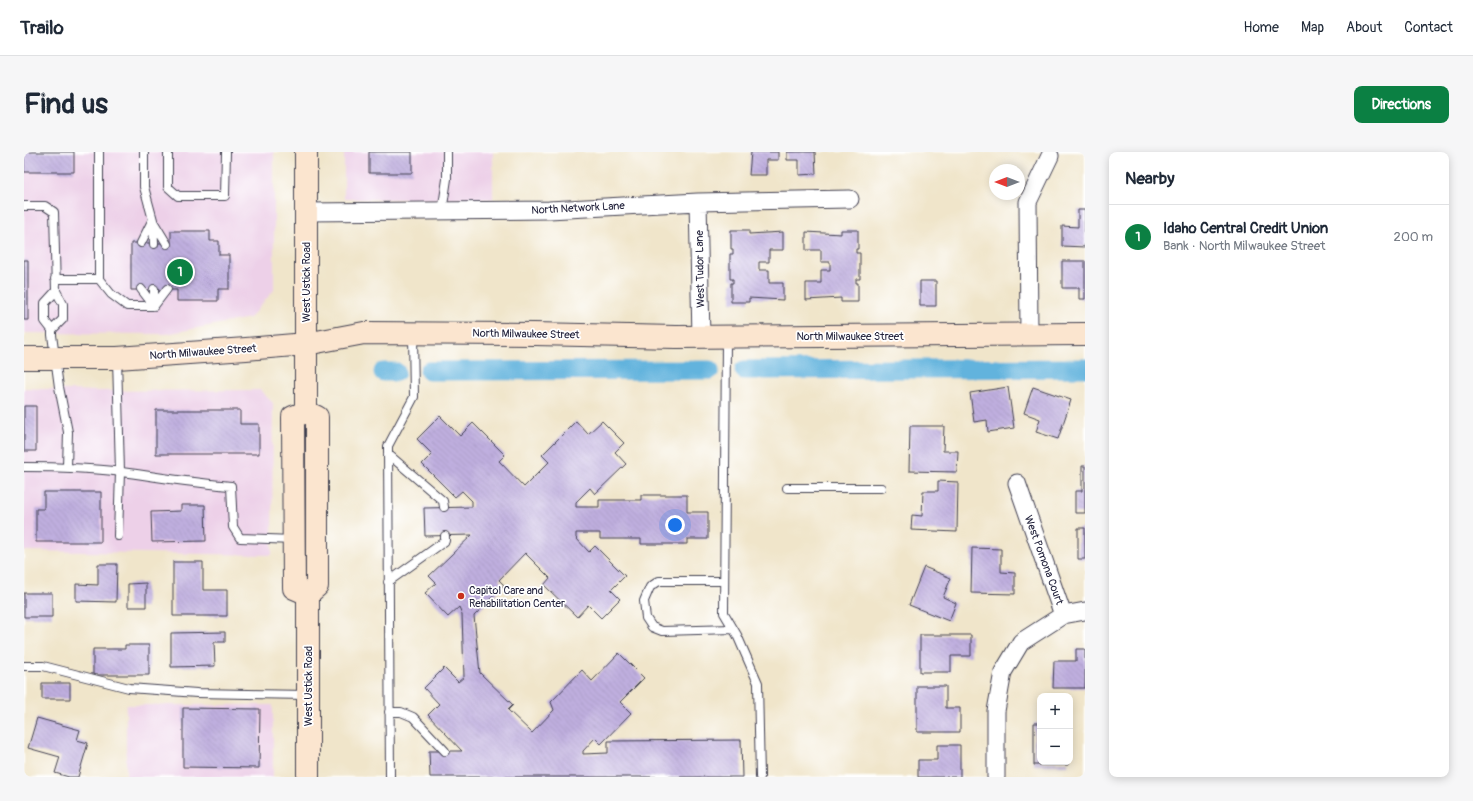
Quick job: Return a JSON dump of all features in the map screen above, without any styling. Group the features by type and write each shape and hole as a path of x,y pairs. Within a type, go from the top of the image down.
{"main road":[{"name":"West Ustick Road","path":"306,152 306,412 317,417 317,586 308,594 308,777"},
{"name":"North Milwaukee Street","path":"24,358 117,358 246,350 306,344 356,334 413,333 726,337 1085,334"},
{"path":"306,412 293,416 294,588 308,594"}],"street":[{"path":"1029,335 1028,202 1050,156"},
{"name":"North Network Lane","path":"306,212 549,210 698,202 850,199"},
{"name":"West Tudor Lane","path":"698,202 701,337"},
{"name":"West Pomona Court","path":"996,777 996,711 1003,672 1022,642 1063,615 1017,483"},
{"path":"1063,615 1085,611"}],"lane":[{"path":"99,152 99,279 112,294 127,306 154,306"},
{"path":"144,152 144,187 153,220 154,244"},
{"path":"168,152 168,187 178,196 225,196 226,152"},
{"path":"442,212 447,179 447,152"},
{"path":"24,206 45,206 54,212 55,279 56,291 63,304 63,320 52,330"},
{"path":"141,243 153,220"},
{"path":"153,220 167,244"},
{"path":"55,279 99,279"},
{"path":"141,289 154,306"},
{"path":"154,289 154,306"},
{"path":"154,306 167,289"},
{"path":"56,291 45,303 45,321 52,330 54,358 68,432 67,467"},
{"path":"390,777 388,446 414,397 413,333"},
{"path":"726,337 724,613 758,683 760,777"},
{"path":"117,358 120,472 118,536"},
{"path":"388,454 443,502 444,507"},
{"path":"24,467 67,467 230,486 233,527 240,538 294,540"},
{"path":"787,488 881,488"},
{"path":"388,582 445,541 445,536"},
{"path":"724,581 659,581 650,587 644,601 646,618 652,627 662,631 733,629"},
{"path":"24,666 43,666 85,678 129,688 197,693 309,695"},
{"path":"389,712 401,712 413,717 445,751"}],"shaded area":[{"path":"24,152 274,152 274,290 250,318 166,334 24,333"},
{"path":"344,152 493,152 493,199 344,199"},
{"path":"24,388 94,391 260,390 273,403 272,555 24,551"},
{"path":"126,705 273,705 273,777 126,777"}],"building":[{"path":"24,152 74,152 74,172 24,172"},
{"path":"369,152 412,152 412,173 369,173"},
{"path":"751,152 778,152 778,160 766,160 766,175 749,175"},
{"path":"787,152 815,152 816,174 799,175 799,160 787,160"},
{"path":"1078,210 1085,210 1085,247 1062,246 1062,226 1078,227"},
{"path":"731,230 749,230 749,234 783,232 783,250 769,250 769,262 759,262 759,270 769,270 769,283 783,283 783,300 749,298 749,302 731,302 731,283 733,283 733,279 730,279 730,254 733,254 733,249 731,249"},
{"path":"841,230 858,230 858,249 856,249 856,253 860,253 860,279 856,279 856,283 858,283 858,302 841,302 841,298 806,300 806,283 821,283 821,270 830,270 830,262 821,262 821,250 806,250 806,232 841,234"},
{"path":"171,231 210,231 210,241 219,241 219,255 229,255 229,289 218,289 218,301 177,301 177,290 131,290 131,243 171,243"},
{"path":"24,260 28,260 28,320 24,320"},
{"path":"1062,261 1085,261 1085,299 1079,299 1079,288 1062,288"},
{"path":"920,281 936,281 936,306 920,306"},
{"path":"1008,387 1014,428 988,432 987,420 974,422 970,393"},
{"path":"1033,387 1071,400 1058,439 1036,432 1040,419 1024,413"},
{"path":"24,406 36,406 36,451 24,451"},
{"path":"156,410 240,410 240,424 259,424 259,454 156,454"},
{"name":"Capitol Care and Rehabilitation Center","path":"440,416 460,436 473,423 505,455 499,461 524,487 549,462 542,455 576,421 588,434 602,421 624,443 615,452 626,464 595,494 590,488 576,502 576,507 599,507 599,500 641,500 641,495 687,495 687,512 708,512 708,539 687,539 687,544 641,544 641,539 600,539 600,533 576,533 576,538 589,552 595,546 625,576 611,590 620,599 601,618 588,605 577,617 544,585 550,578 525,553 499,580 504,585 474,616 480,673 513,705 508,710 532,733 554,710 551,702 582,670 592,681 619,653 644,678 620,702 631,713 601,744 595,738 583,751 583,754 608,753 608,741 741,740 742,777 430,777 429,751 462,751 428,715 439,704 424,688 444,668 458,682 464,677 462,614 459,607 448,617 425,593 436,583 429,576 472,535 425,536 424,508 472,507 472,501 462,491 455,497 422,464 432,454 417,439"},
{"path":"910,426 944,426 943,451 958,451 957,472 909,471"},
{"path":"1082,466 1085,466 1085,513 1075,513 1075,491 1082,491"},
{"path":"938,481 958,482 957,532 911,530 912,515 922,516 923,491 938,491"},
{"path":"44,492 101,492 101,542 36,542 36,509 44,509"},
{"path":"181,505 205,505 206,541 152,542 151,512 181,511"},
{"path":"1078,528 1085,528 1085,559 1078,559"},
{"path":"972,548 1001,549 1001,572 1015,573 1015,594 971,593"},
{"path":"173,562 203,562 203,590 227,590 227,616 173,616"},
{"path":"98,564 117,564 116,602 76,601 76,584 98,585"},
{"path":"924,567 951,578 943,597 956,603 949,621 909,605"},
{"path":"146,583 146,607 128,607 128,584"},
{"path":"24,593 52,593 52,617 24,617"},
{"path":"225,632 225,642 214,642 215,666 171,667 171,633"},
{"path":"920,635 971,635 971,656 951,656 951,672 920,672"},
{"path":"125,645 149,645 149,675 93,675 93,649 125,649"},
{"path":"1076,649 1085,649 1085,688 1053,688 1054,661 1076,661"},
{"path":"42,683 70,683 70,699 42,699"},
{"path":"917,686 946,686 946,708 960,708 960,732 917,732"},
{"path":"183,708 260,709 259,768 183,767"},
{"path":"37,718 80,730 77,740 88,743 78,777 69,777 55,773 60,757 28,748"},
{"path":"1034,723 1037,723 1037,765 1034,765"},
{"path":"937,745 960,745 960,777 918,777 918,760 937,760"}],"waterway":[{"path":"744,370 1085,368"},
{"path":"429,371 710,370"},
{"path":"383,372 396,372"}],"place":[{"name":"Idaho Central Credit Union","path":"180,272"},
{"name":"Capitol Care and Rehabilitation Center","path":"461,596"}]}
